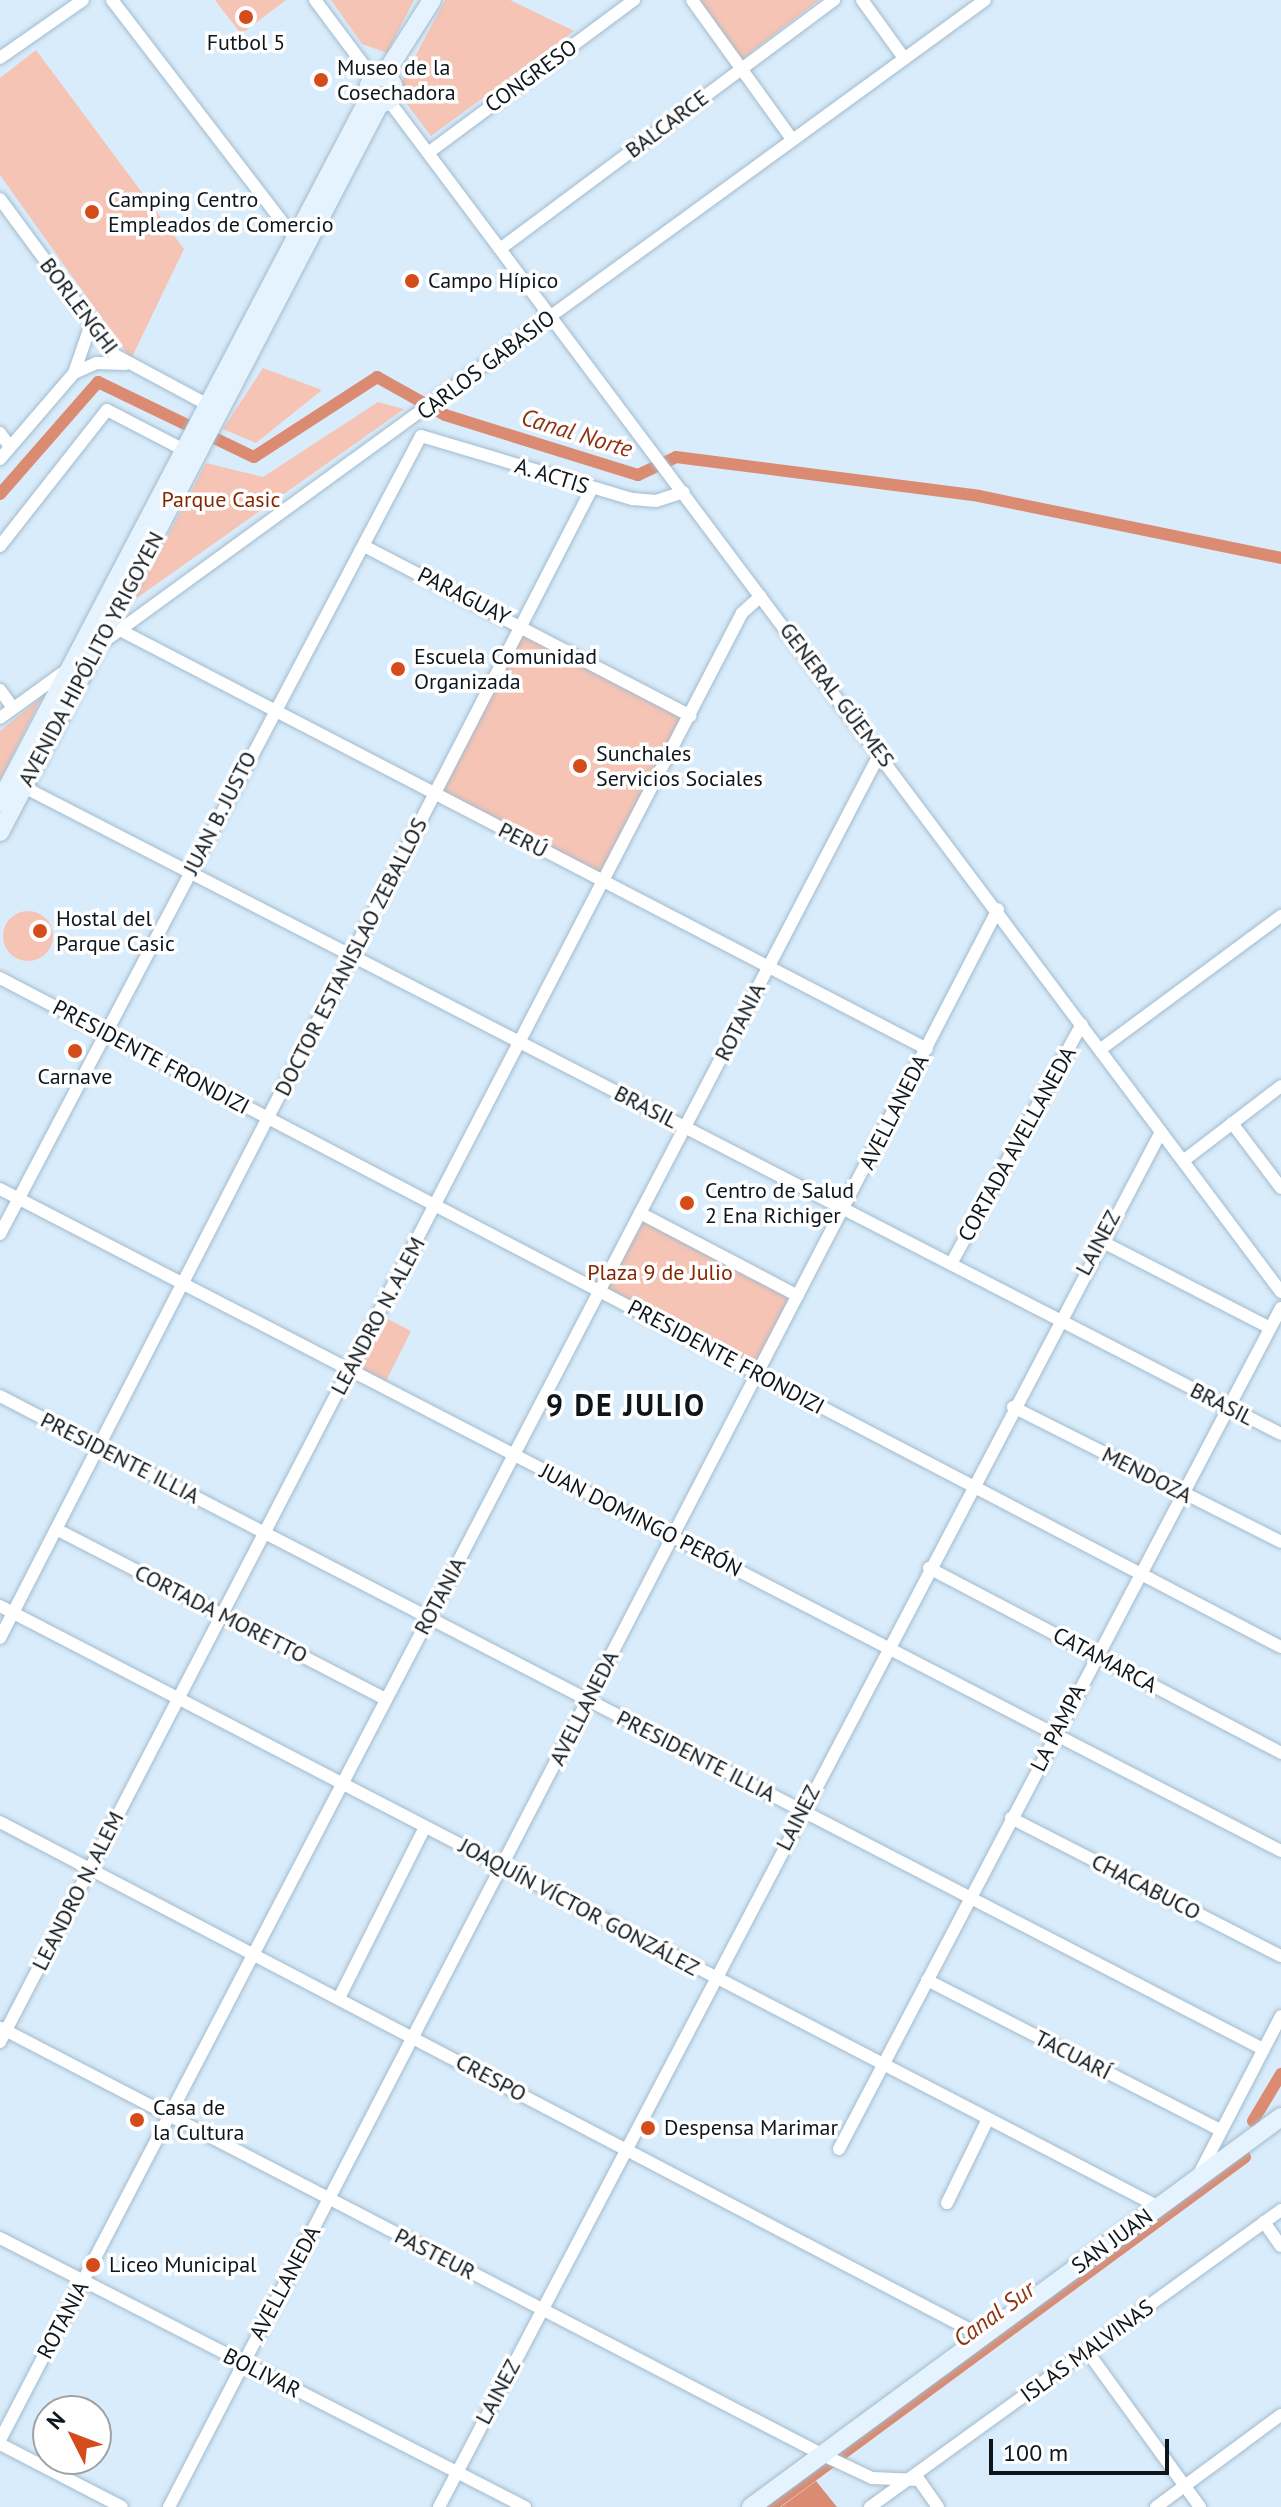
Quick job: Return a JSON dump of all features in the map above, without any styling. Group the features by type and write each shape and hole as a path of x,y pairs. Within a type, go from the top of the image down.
{"street":[{"path":"0,58 83,0"},
{"path":"112,0 299,244"},
{"name":"GENERAL GÜEMES","path":"315,0 998,909 1281,1292"},
{"name":"AVENIDA HIPÓLITO YRIGOYEN","path":"0,802 18,783 103,643 210,414 432,0"},
{"name":"CONGRESO","path":"428,153 634,0"},
{"path":"692,0 792,139"},
{"name":"BALCARCE","path":"500,249 834,0"},
{"path":"862,0 904,58"},
{"name":"CARLOS GABASIO","path":"0,718 413,420 985,0"},
{"name":"BORLENGHI","path":"0,199 91,324 125,364 210,414"},
{"path":"0,459 74,373 91,324"},
{"path":"74,373 96,363 125,364"},
{"path":"0,546 107,410 193,449"},
{"path":"413,420 421,436"},
{"path":"0,433 10,447"},
{"name":"A. ACTIS","path":"421,436 592,488 656,501 684,492"},
{"name":"JUAN B. JUSTO","path":"0,1234 421,436"},
{"name":"AVENIDA HIPÓLITO YRIGOYEN","path":"0,832 18,783 72,666 193,449"},
{"name":"DOCTOR ESTANISLAO ZEBALLOS","path":"0,1638 592,488"},
{"name":"PARAGUAY","path":"364,546 522,625 690,716"},
{"name":"LEANDRO N. ALEM","path":"2,2033 742,613 761,596"},
{"name":"PERÚ","path":"120,630 927,1049"},
{"path":"0,690 13,708"},
{"name":"ROTANIA","path":"0,2442 880,753"},
{"name":"BRASIL","path":"18,783 1281,1434"},
{"name":"AVELLANEDA","path":"169,2507 998,909"},
{"name":"CORTADA AVELLANEDA","path":"1101,1049 1281,916"},
{"name":"PRESIDENTE FRONDIZI","path":"0,978 1281,1647"},
{"name":"CORTADA AVELLANEDA","path":"951,1264 1082,1024"},
{"path":"1183,1161 1281,1086"},
{"path":"1232,1123 1281,1188"},
{"name":"LAINEZ","path":"439,2507 1099,1240 1161,1132"},
{"name":"JUAN DOMINGO PERÓN","path":"0,1189 1281,1851"},
{"path":"640,1213 798,1296"},
{"path":"1099,1240 1268,1327"},
{"name":"LA PAMPA","path":"839,2149 1180,1491 1281,1308"},
{"name":"PRESIDENTE ILLIA","path":"0,1396 1263,2049"},
{"name":"MENDOZA","path":"1013,1407 1281,1542"},
{"name":"CORTADA MORETTO","path":"56,1529 386,1699"},
{"name":"CATAMARCA","path":"929,1568 1281,1753"},
{"name":"JOAQUÍN VÍCTOR GONZÁLEZ","path":"0,1606 987,2121 1159,2207"},
{"name":"CHACABUCO","path":"1011,1818 1281,1956"},
{"name":"CRESPO","path":"0,1822 255,1952 982,2336"},
{"path":"339,1998 425,1827"},
{"name":"TACUARÍ","path":"927,1980 1220,2130"},
{"path":"1197,2178 1281,2016"},
{"name":"PASTEUR","path":"2,2033 169,2115 821,2454 867,2476 911,2478"},
{"name":"SAN JUAN","path":"751,2507 1281,2117"},
{"path":"947,2203 987,2121"},
{"name":"ISLAS MALVINAS","path":"873,2505 1281,2210"},
{"path":"1264,2222 1281,2246"},
{"name":"BOLIVAR","path":"0,2238 525,2507"},
{"path":"1087,2351 1200,2507"},
{"path":"1156,2507 1281,2415"},
{"path":"0,2442 122,2507"},
{"path":"867,2476 873,2505"},
{"path":"911,2478 938,2507"}],"green space":[{"name":"Futbol 5","path":"215,0 286,0 241,34"},
{"path":"331,0 414,0 387,53 362,44"},
{"path":"445,0 510,0 574,31 431,136 397,91"},
{"path":"697,0 819,0 742,59"},
{"name":"Camping Centro Empleados de Comercio","path":"36,50 184,249 131,359 0,175 0,78"},
{"path":"263,368 322,390 256,443 223,429"},
{"name":"Parque Casic","path":"378,402 404,409 134,600 206,463 263,477"},
{"path":"522,625 690,716 604,881 435,794"},
{"path":"42,697 0,780 0,731"},
{"path":"28,911 46,918 53,936 46,954 28,961 10,954 3,936 10,918"},
{"name":"Plaza 9 de Julio","path":"640,1213 798,1296 758,1374 599,1291"},
{"path":"384,1317 411,1331 386,1381 359,1367"}],"shaded area":[{"path":"816,2481 837,2507 781,2507"}],"waterway":[{"name":"Canal Norte","path":"0,494 98,382 254,457 377,377 445,415 638,475 676,457 979,496 1281,558"},
{"name":"Canal Sur","path":"1253,2121 1281,2074"},
{"name":"Canal Sur","path":"770,2507 1245,2157"}],"place":[{"name":"Futbol 5","path":"246,17"},
{"name":"Museo de la Cosechadora","path":"321,80"},
{"name":"Camping Centro Empleados de Comercio","path":"92,212"},
{"name":"Campo Hípico","path":"412,281"},
{"name":"Escuela Comunidad Organizada","path":"398,669"},
{"name":"Sunchales Servicios Sociales","path":"580,766"},
{"name":"Hostal del Parque Casic","path":"40,931"},
{"name":"Carnave","path":"75,1051"},
{"name":"Centro de Salud 2 Ena Richiger","path":"687,1203"},
{"name":"Casa de la Cultura","path":"137,2120"},
{"name":"Despensa Marimar","path":"648,2128"},
{"name":"Liceo Municipal","path":"93,2265"}],"district":[{"name":"9 DE JULIO","path":"626,1405"}]}
